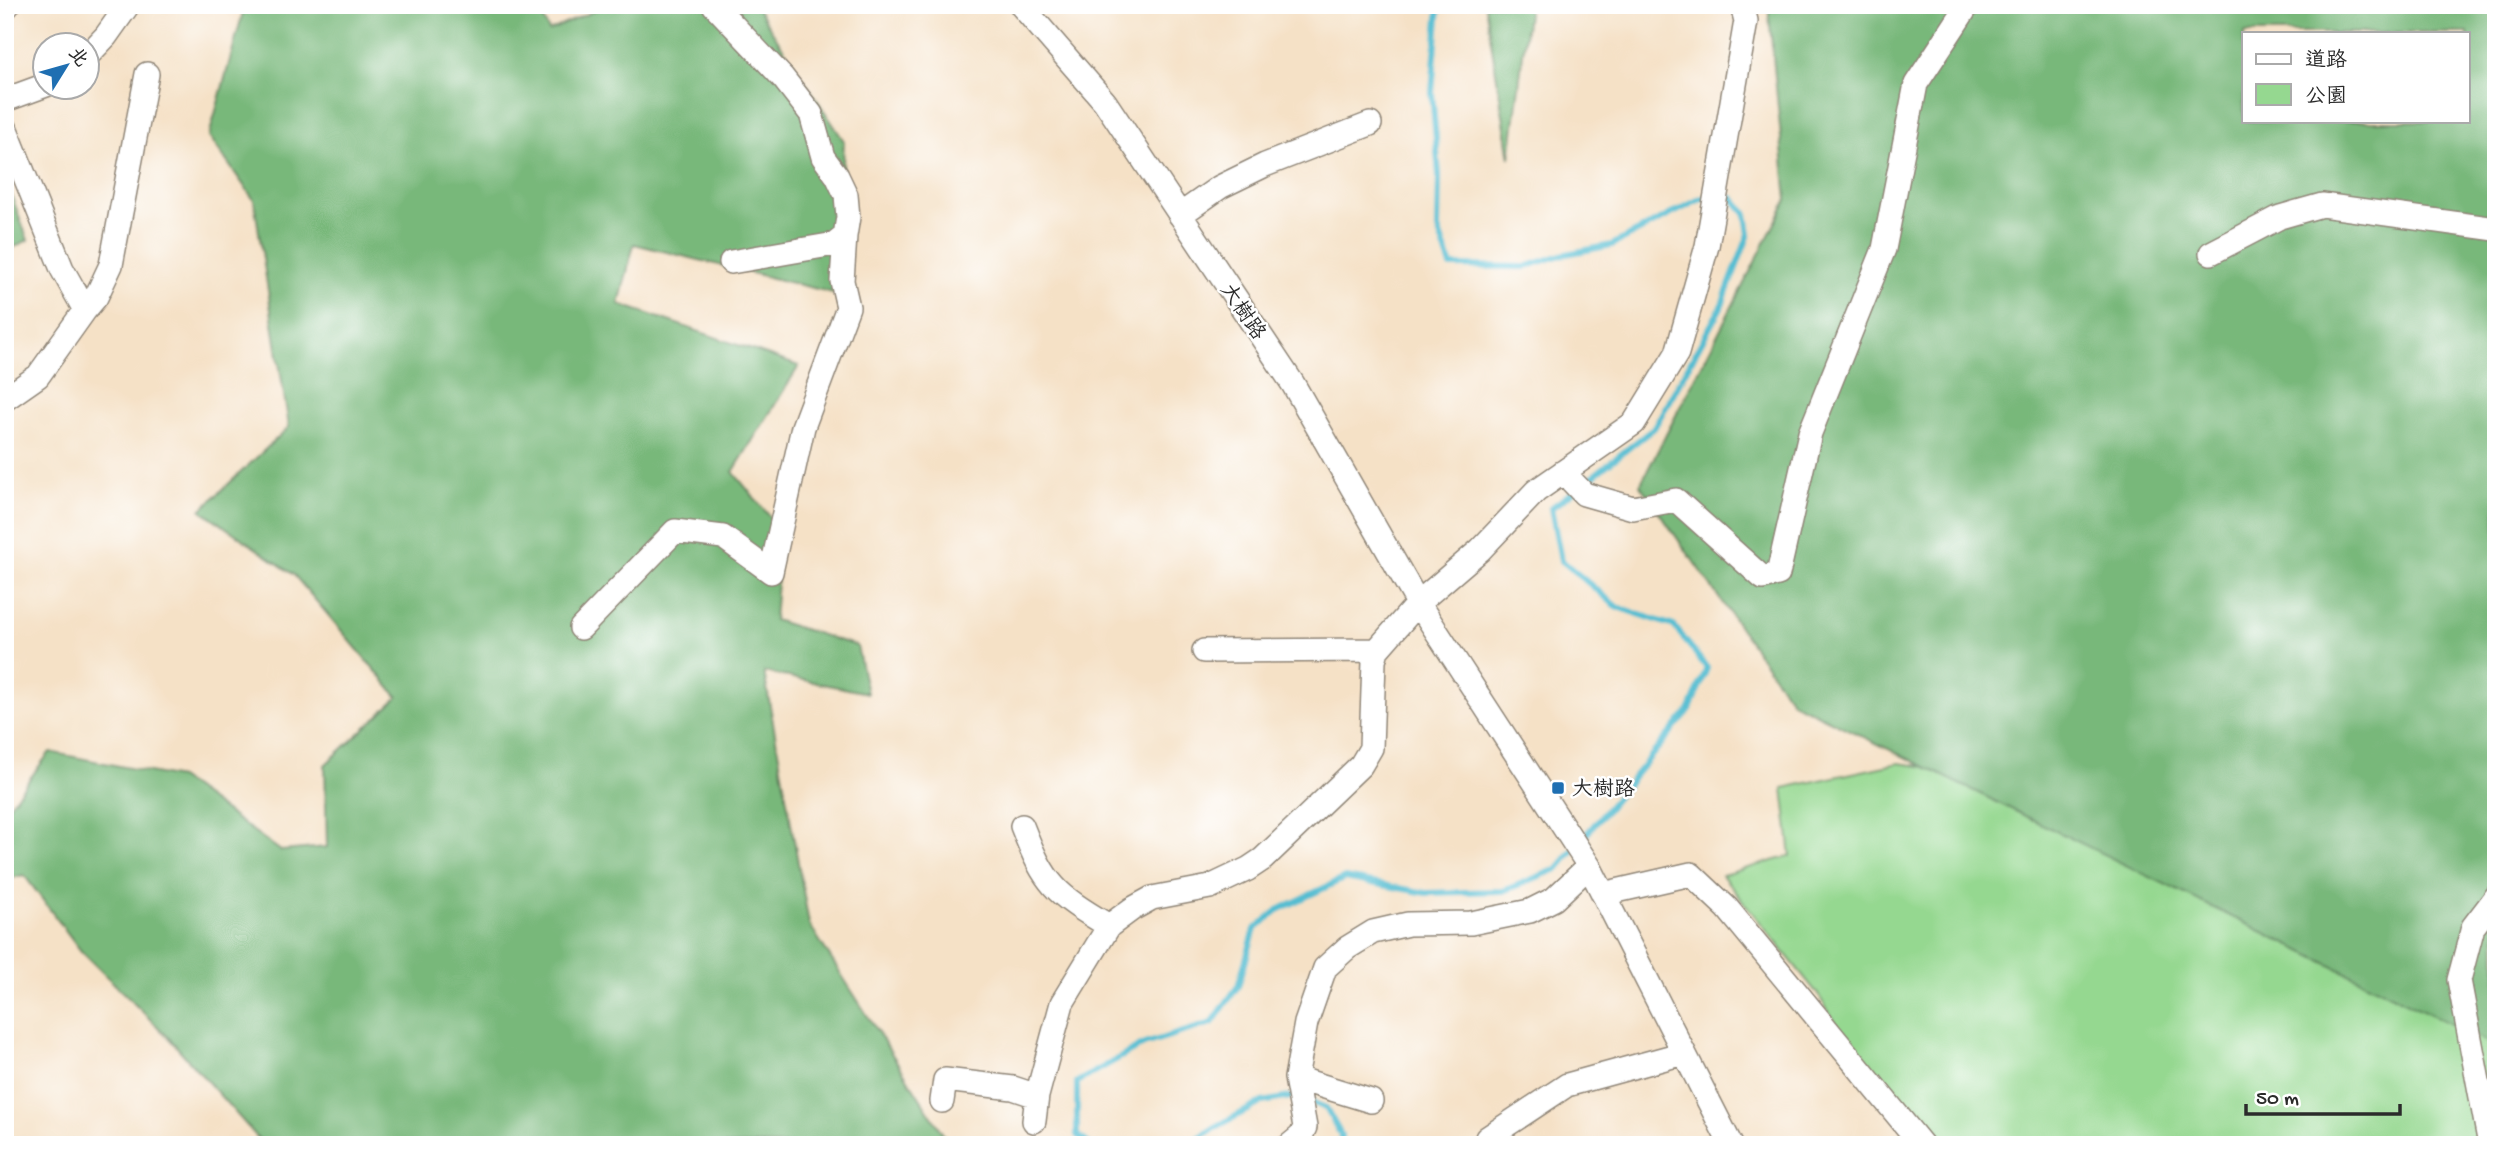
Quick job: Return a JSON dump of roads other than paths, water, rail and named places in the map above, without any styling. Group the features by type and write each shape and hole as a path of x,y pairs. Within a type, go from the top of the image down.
{"street":[{"path":"102,41 128,5"},
{"path":"581,628 675,531 723,537 771,572 803,427 848,306 842,281 848,217 846,195 837,176 823,157 811,114 783,78 714,5"},
{"name":"大樹路","path":"1021,5 1105,102 1293,384 1418,603 1590,866 1731,1145"},
{"path":"1034,1121 1037,1096 1062,1003 1109,926 1132,908 1152,898 1210,887 1263,859 1361,765 1371,748 1374,661 1377,650 1418,603 1480,550 1536,491 1634,423 1677,353 1707,246 1746,21 1742,5"},
{"path":"1563,472 1584,494 1633,508 1676,500 1763,578 1778,574 1810,433 1884,249 1916,84 1968,5"},
{"path":"5,398 38,376 96,297 111,265 147,74"},
{"path":"5,100 32,90"},
{"path":"1180,215 1220,187 1265,165 1370,124"},
{"path":"5,127 62,269 85,310"},
{"path":"2211,253 2280,217 2322,205 2496,229"},
{"path":"731,262 835,244 845,236"},
{"path":"1205,651 1377,650"},
{"path":"1022,826 1037,863 1053,888 1070,903 1109,926"},
{"path":"1290,1145 1301,1136 1305,1127 1296,1078 1306,1023 1325,968 1347,948 1373,932 1408,924 1471,923 1530,911 1554,899 1590,866"},
{"path":"1603,894 1691,874 1727,908 1922,1145"},
{"path":"2490,1145 2459,980 2473,927 2496,897"},
{"path":"1487,1138 1567,1085 1684,1053"},
{"path":"1296,1078 1371,1101"},
{"path":"942,1101 945,1080 1013,1088 1037,1096"}],"waterway":[{"path":"1439,5 1432,93 1439,175 1438,229 1451,266 1525,267 1561,255 1612,245 1702,198 1710,198"},
{"path":"1583,484 1654,428 1721,307 1749,234 1746,214 1733,198 1721,198"},
{"path":"1574,491 1551,508 1561,560 1617,607 1674,626 1707,668 1690,709 1580,842"},
{"path":"1090,1145 1077,1135 1077,1082 1144,1044 1212,1023 1238,986 1255,929 1278,910 1345,878 1426,893 1503,891 1557,869 1573,850"},
{"path":"1188,1145 1262,1102 1296,1096"},
{"path":"1306,1100 1326,1108 1341,1135 1340,1145"}],"place":[{"name":"大樹路","path":"1558,788"}]}
